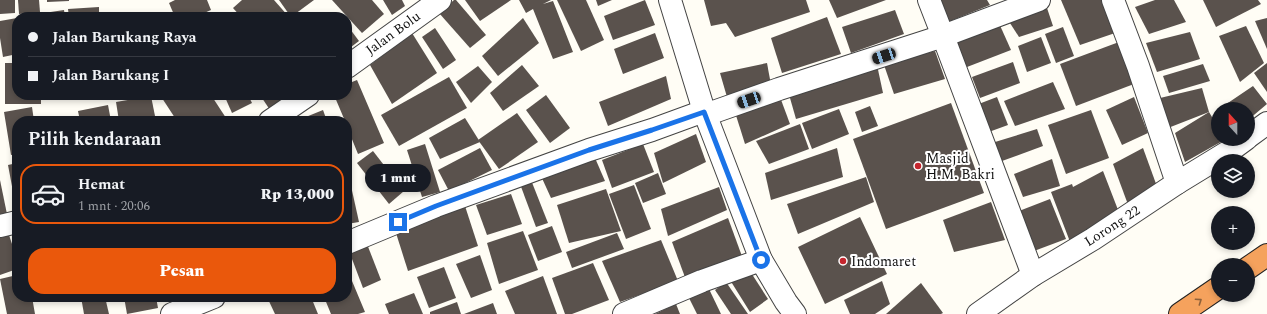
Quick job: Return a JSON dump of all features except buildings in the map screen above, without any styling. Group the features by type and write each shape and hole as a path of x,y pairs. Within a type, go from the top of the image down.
{"highway":[{"path":"1255,263 1267,255"},
{"path":"1180,314 1211,293"}],"street":[{"name":"Jalan Bolu","path":"352,63 440,0"},
{"path":"670,0 704,113 761,260 786,302 795,314"},
{"path":"929,0 944,36 1033,275"},
{"path":"352,241 436,206 574,155 944,36 1040,0"},
{"path":"1113,0 1138,66 1177,183"},
{"path":"277,116 301,100"},
{"name":"Lorong 22","path":"1255,132 1267,123"},
{"name":"Lorong 22","path":"978,314 1033,275 1093,239 1177,183 1236,146"},
{"path":"0,226 12,223"},
{"path":"624,314 702,281 761,260"},
{"path":"172,314 202,302"}],"place":[{"name":"Masjid H.M. Bakri","path":"918,166"},
{"name":"Indomaret","path":"843,261"}],"route":[{"path":"398,222 436,206 589,150 704,112 761,260"}]}
